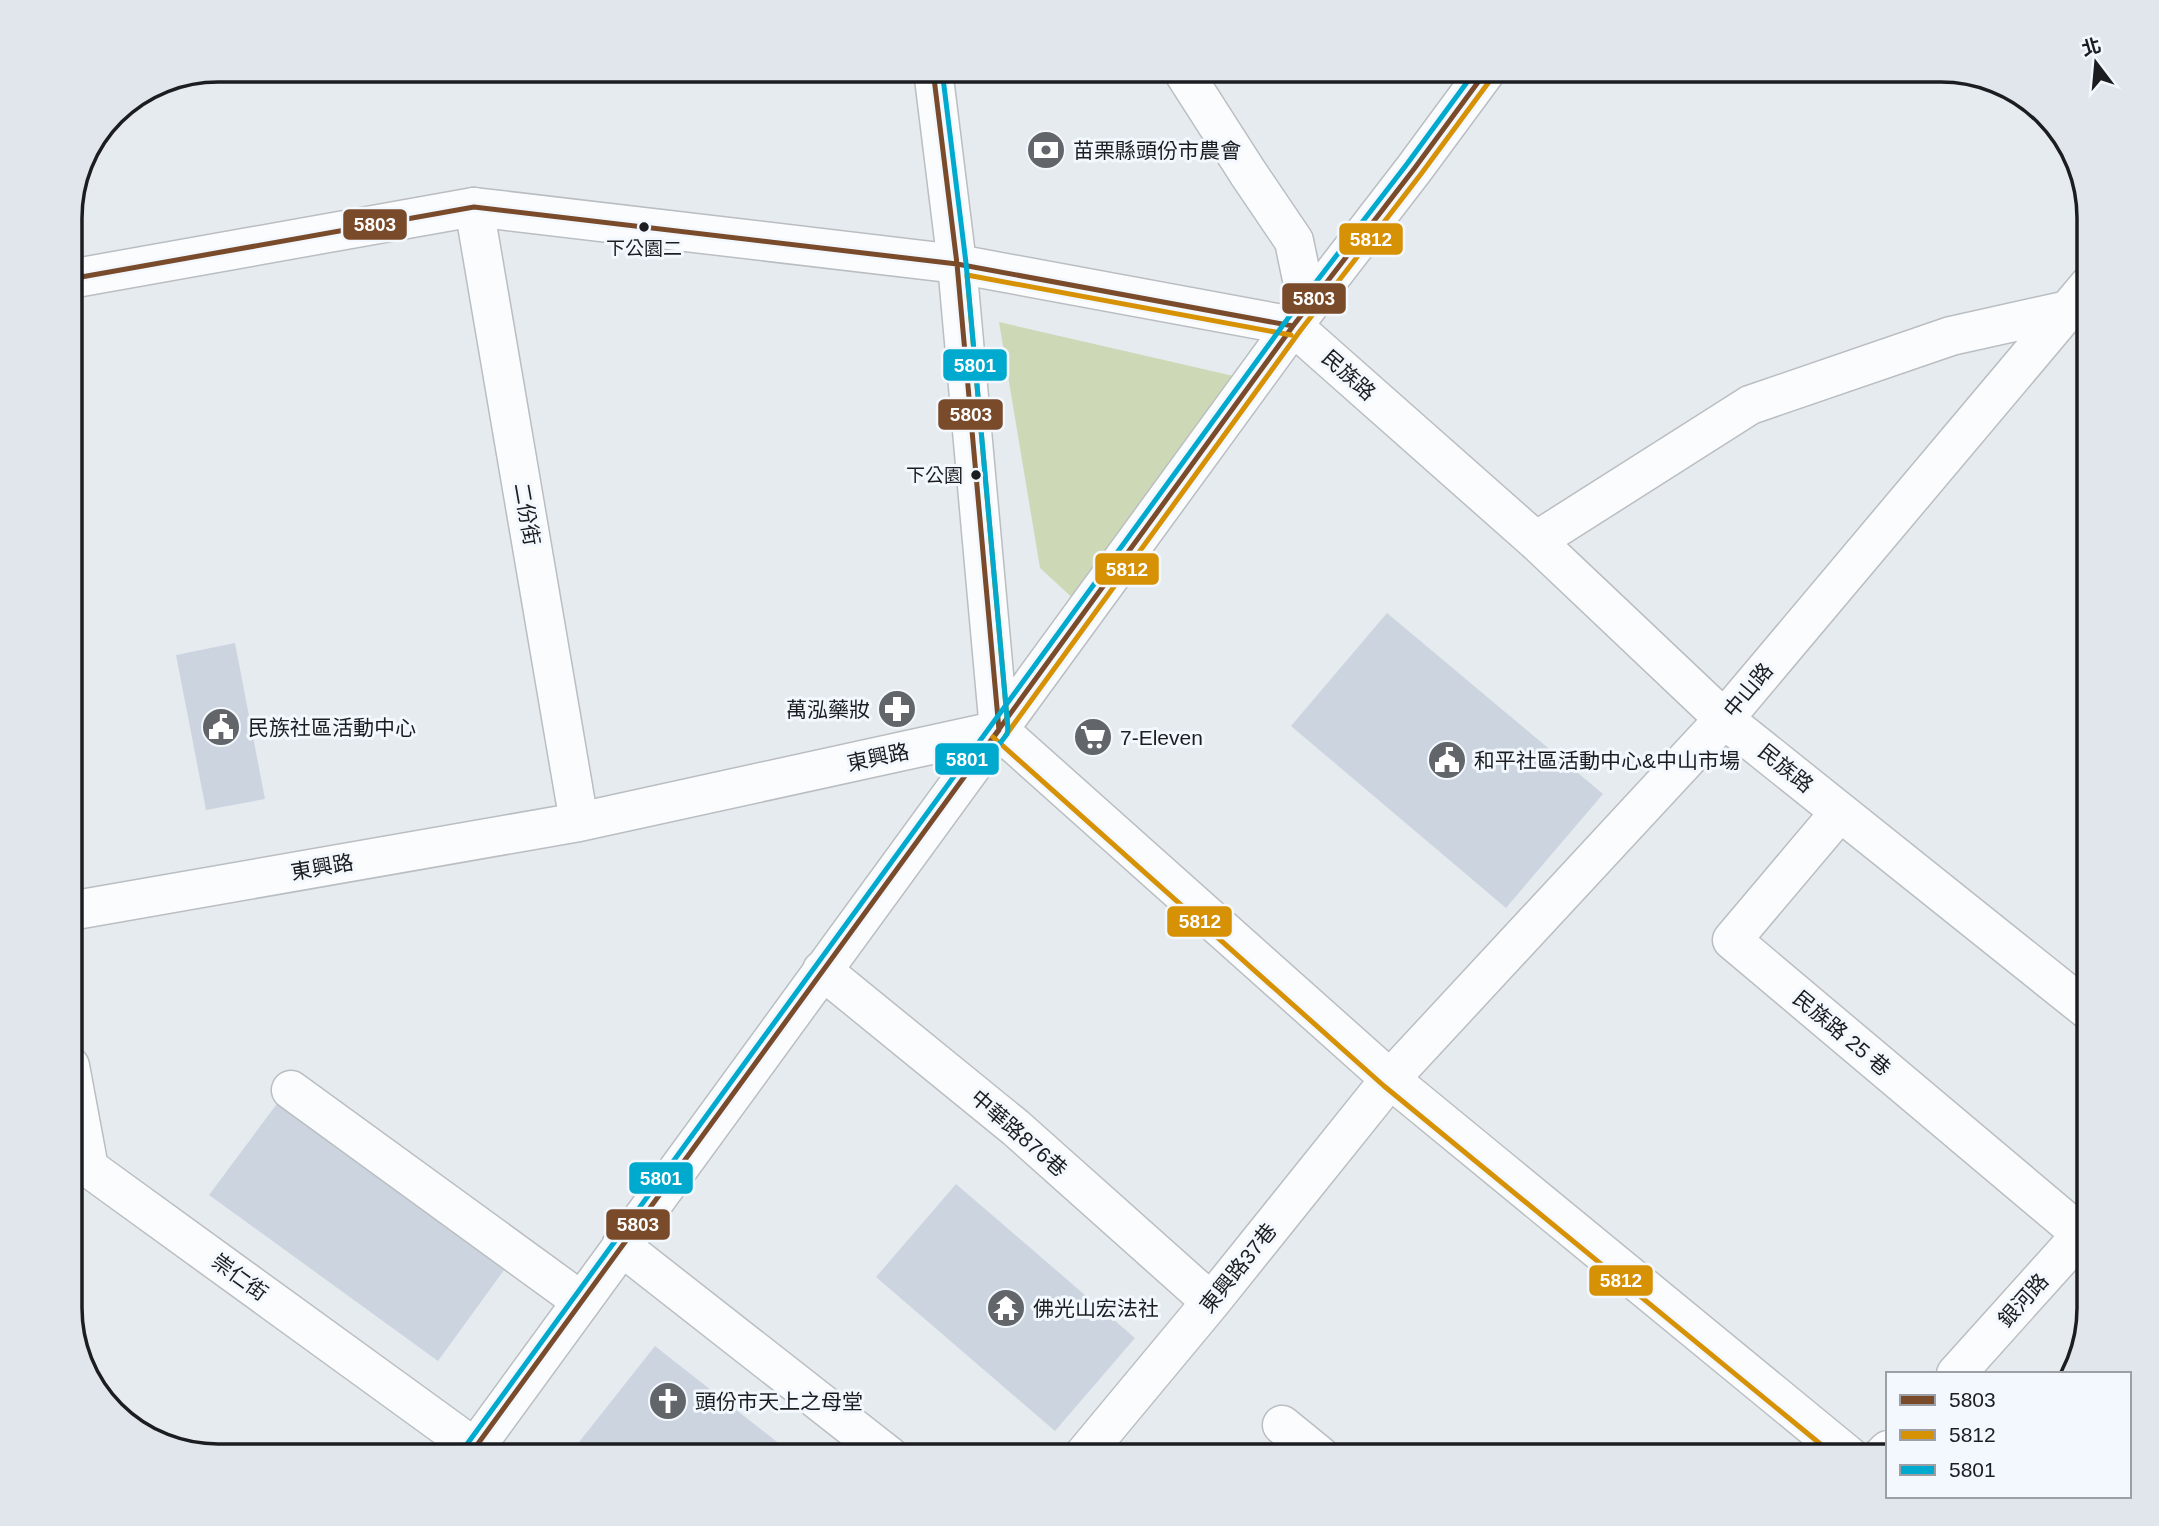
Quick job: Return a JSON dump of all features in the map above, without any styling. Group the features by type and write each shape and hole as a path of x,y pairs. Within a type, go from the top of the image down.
{"street":[{"path":"934,82 957,264 999,730 1390,1079 1834,1444"},
{"path":"1190,82 1294,241 1305,294 1293,326"},
{"path":"478,1444 1293,326 1478,82"},
{"path":"83,277 474,206 957,264 1293,326"},
{"name":"二份街","path":"474,206 579,822"},
{"path":"1536,541 1750,405 1951,336 2077,297"},
{"name":"中山路","path":"1390,1079 1724,719 2077,298"},
{"name":"民族路","path":"1293,326 1536,541 1724,719 2077,1001"},
{"name":"東興路","path":"83,909 579,822 999,730"},
{"name":"民族路 25 巷","path":"1840,812 1732,940 2077,1223"},
{"name":"中華路876巷","path":"822,970 1016,1128 1211,1302"},
{"name":"東興路37巷","path":"1093,1444 1390,1079"},
{"path":"291,1090 581,1301"},
{"name":"崇仁街","path":"83,1136 89,1168 461,1444"},
{"name":"銀河路","path":"1958,1372 2077,1239"},
{"path":"621,1246 874,1444"},
{"path":"1282,1425 1305,1444"}],"green space":[{"name":"下公園","path":"999,322 1238,377 1078,603 1040,568"}],"building":[{"name":"和平社區活動中心&中山市場","path":"1387,613 1603,794 1506,908 1291,726"},
{"name":"民族社區活動中心","path":"235,643 265,799 206,810 176,655"},
{"path":"279,1101 507,1266 438,1361 209,1195"},
{"name":"佛光山宏法社","path":"956,1184 1135,1338 1055,1431 876,1277"},
{"name":"頭份市天上之母堂","path":"655,1346 780,1444 577,1444"}],"transit line":[{"name":"5803","path":"934,82 957,264 999,730 981,754"},
{"name":"5801","path":"943,82 966,263 1008,729 988,759"},
{"name":"5801","path":"467,1444 1286,321 1467,82"},
{"name":"5803","path":"478,1444 1293,326 1478,82"},
{"name":"5812","path":"1006,735 1300,331 1489,82"},
{"name":"5803","path":"83,277 474,207 957,264 1293,326"},
{"name":"5812","path":"1008,729 967,275 1291,335"},
{"name":"5812","path":"993,737 1384,1086 1820,1444"}],"place":[{"name":"苗栗縣頭份市農會","path":"1046,150"},
{"name":"下公園二","path":"644,227"},
{"name":"下公園","path":"976,475"},
{"name":"萬泓藥妝","path":"897,709"},
{"name":"民族社區活動中心","path":"221,727"},
{"name":"7-Eleven","path":"1093,737"},
{"name":"和平社區活動中心&中山市場","path":"1447,760"},
{"name":"佛光山宏法社","path":"1006,1308"},
{"name":"頭份市天上之母堂","path":"668,1401"}]}
